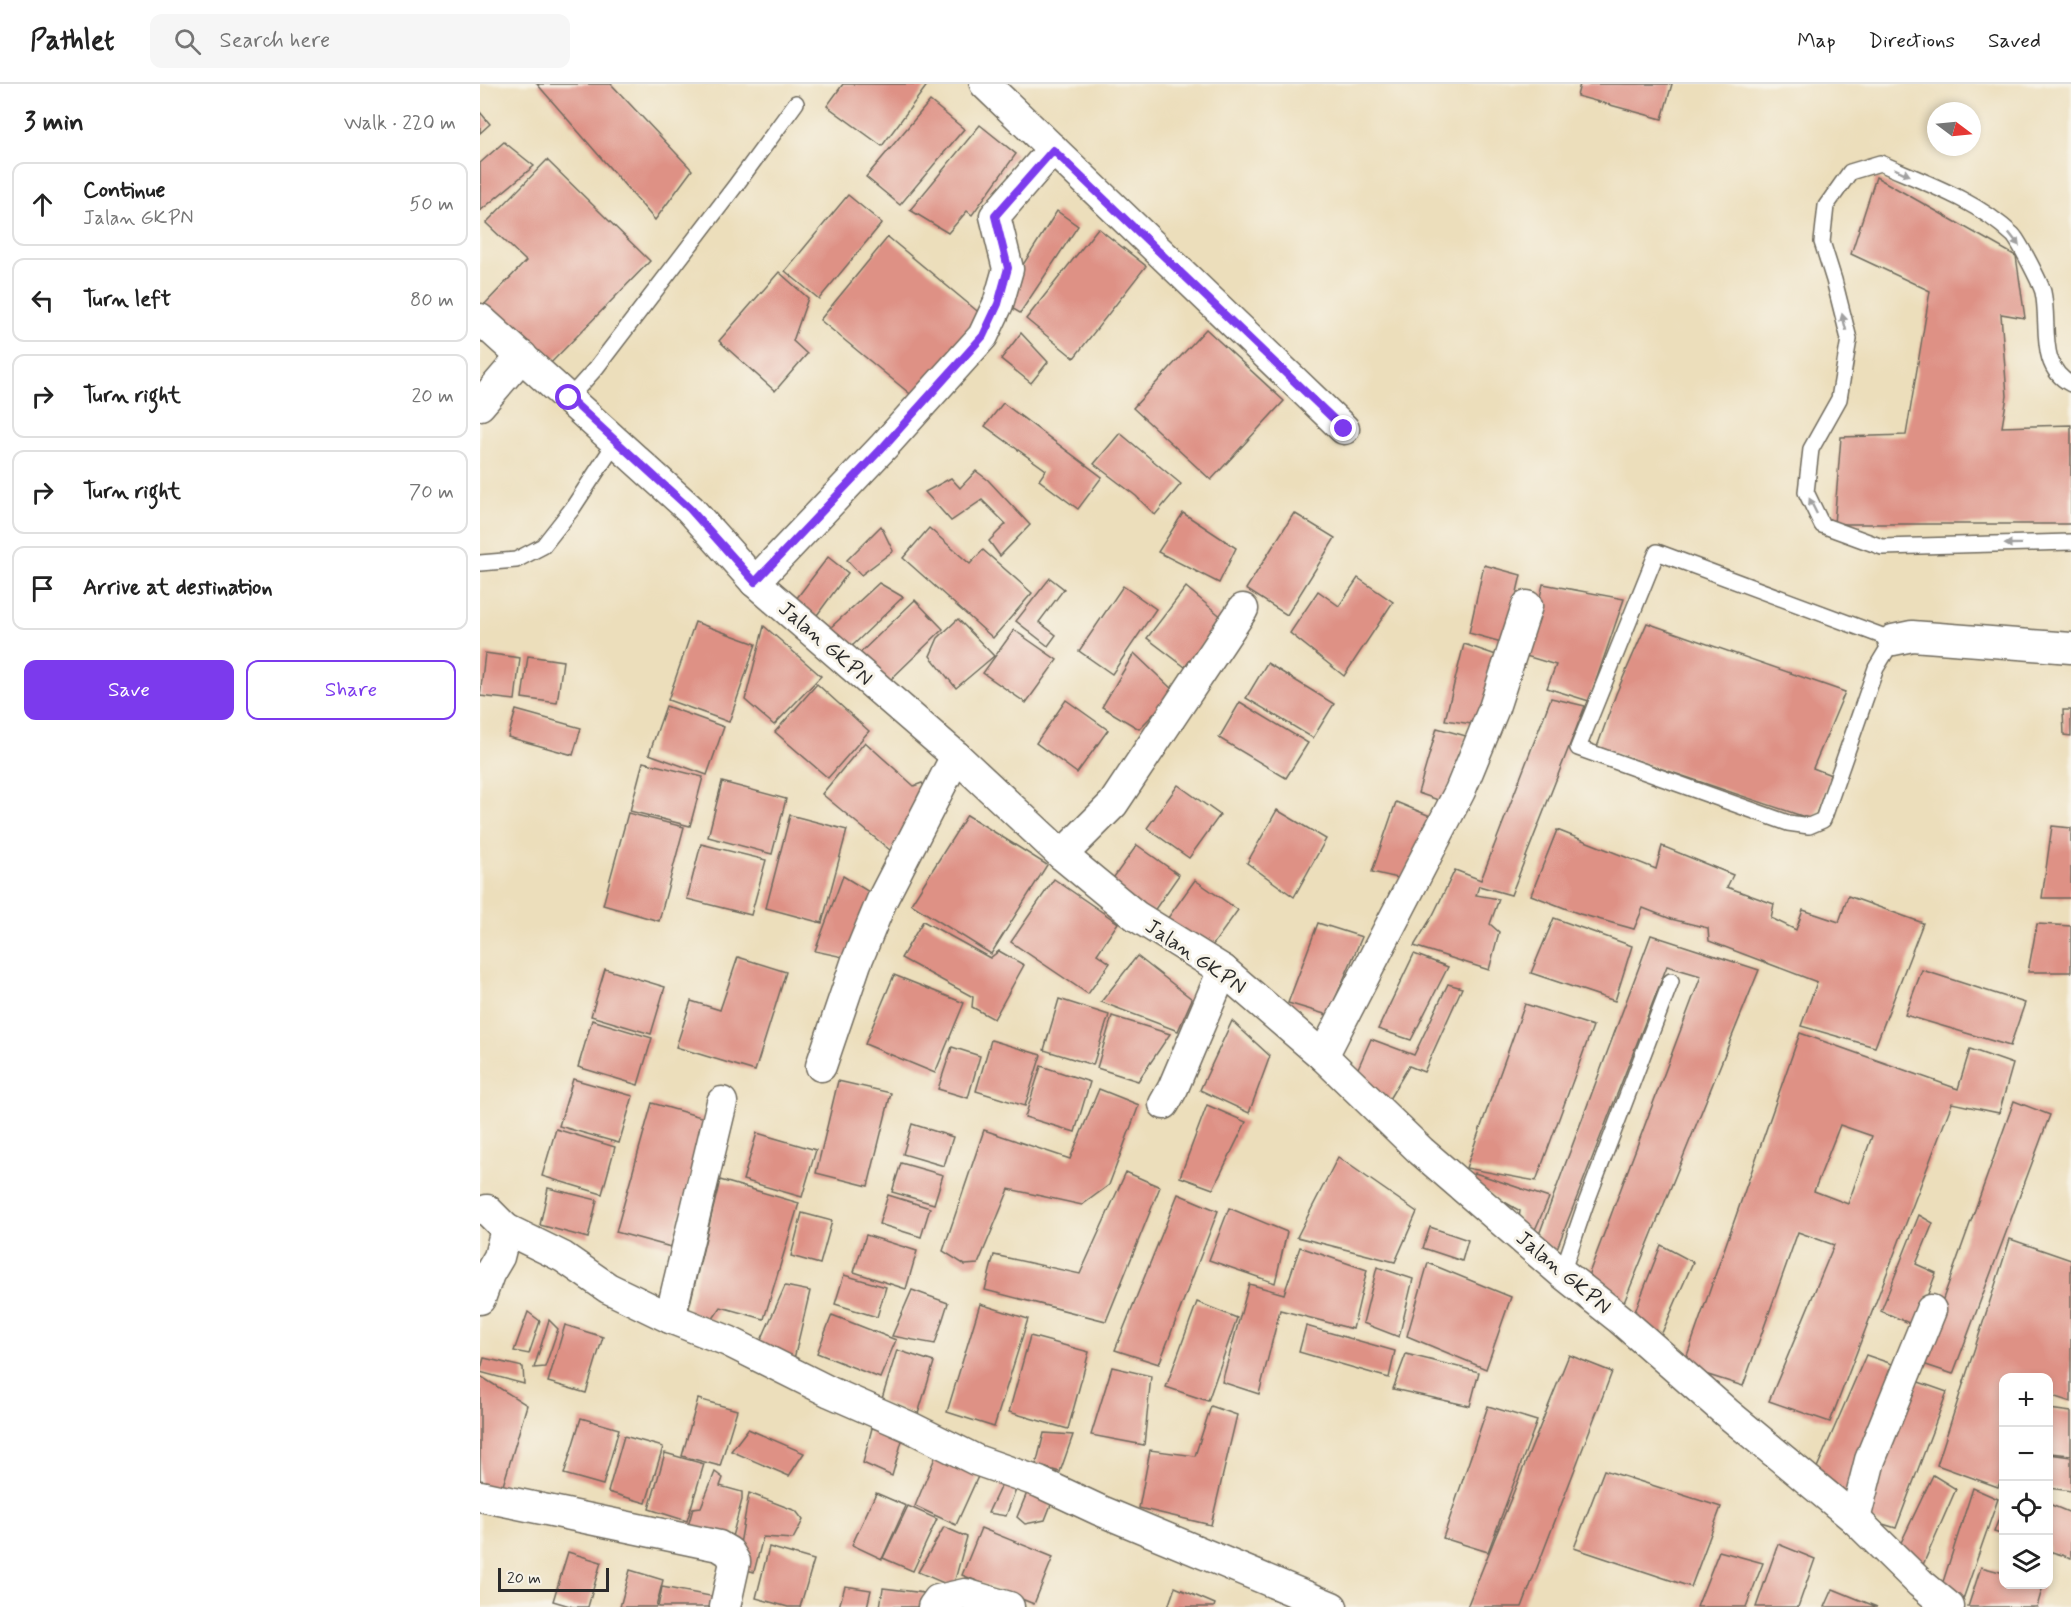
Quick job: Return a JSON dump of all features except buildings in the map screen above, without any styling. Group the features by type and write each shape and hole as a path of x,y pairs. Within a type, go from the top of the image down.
{"street":[{"path":"985,84 1344,429"},
{"path":"755,582 884,446 983,336 998,304 1008,268 995,216 1053,150"},
{"name":"Jalan GKPN","path":"480,319 690,509 755,582 956,756 1062,855 1136,916 1223,970 1323,1056 1422,1151 1562,1273 1620,1319 1727,1413 1855,1519 1920,1583 1948,1607"},
{"path":"486,387 522,356"},
{"path":"1323,1056 1460,791 1494,708 1527,606"},
{"path":"1062,855 1113,804 1243,609"},
{"path":"1893,640 1912,636 2071,648"},
{"path":"821,1066 856,963 882,900 918,826 956,756"},
{"path":"1164,1104 1173,1089 1223,970"},
{"path":"670,1318 722,1102"},
{"path":"483,1281 499,1257 496,1219 563,1257 608,1288 670,1318 728,1341 830,1392 910,1427 976,1460 1039,1482 1099,1510 1332,1607"},
{"path":"1855,1519 1870,1460 1931,1310"},
{"path":"480,1496 719,1546 729,1552 735,1562 725,1607"},
{"path":"933,1607 938,1600 964,1594 1009,1607"}],"lane":[{"path":"569,398 596,368 796,103"},
{"path":"2071,384 2062,380 2049,357 2043,291 2015,236 1970,202 1880,163 1850,172 1826,206 1822,242 1849,339 1839,399 1811,449 1806,492 1822,525 1882,547 2071,542"},
{"path":"480,563 516,560 543,546 572,510 616,442"},
{"path":"1657,552 1893,640 1876,668 1823,820 1809,826 1767,815 1578,748 1657,552"},
{"path":"1562,1273 1585,1206 1671,981"}],"route":[{"path":"569,398 690,509 755,582 884,446 983,336 998,304 1008,268 995,216 1053,150 1344,429"}]}
